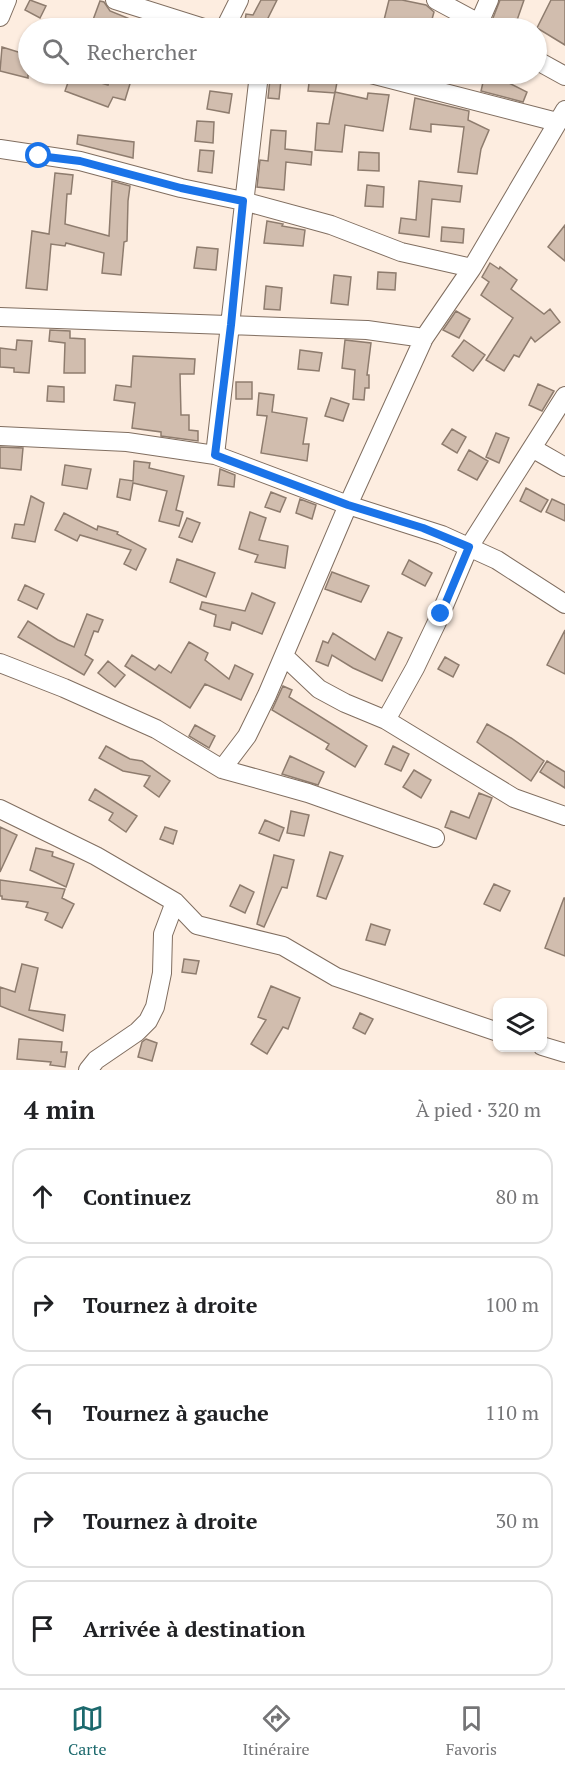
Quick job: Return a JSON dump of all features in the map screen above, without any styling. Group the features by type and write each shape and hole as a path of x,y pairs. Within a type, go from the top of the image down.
{"street":[{"path":"0,17 8,0"},
{"path":"115,0 172,18"},
{"path":"230,18 239,0"},
{"path":"436,0 469,18"},
{"path":"485,18 489,0"},
{"path":"547,66 565,76"},
{"path":"215,455 257,84"},
{"path":"222,769 247,736 424,338 472,268 561,116 416,84"},
{"path":"0,149 80,161 181,188 243,201 331,225 401,252 472,268"},
{"path":"0,317 367,330 424,338"},
{"path":"386,720 415,668 469,547 565,396"},
{"path":"0,436 127,442 215,455 348,505 423,528 469,547 496,560 565,604"},
{"path":"532,448 565,467"},
{"path":"284,657 319,689 386,720 514,798 565,816"},
{"path":"0,663 64,688 156,729 222,769 308,793 435,838"},
{"path":"0,809 96,856 174,902 197,925 283,946 336,977 493,1030"},
{"path":"88,1070 96,1060 137,1032 148,1021 154,1007 162,973 162,934 174,902"},
{"path":"547,1047 565,1053"}],"building":[{"path":"30,0 46,6 40,18 25,10"},
{"path":"261,0 277,0 268,18 245,18 246,14 253,15"},
{"path":"389,0 426,5 434,12 432,18 384,18"},
{"path":"500,0 524,0 518,18 493,18"},
{"path":"551,0 565,0 565,45 547,34 547,18 542,18"},
{"path":"100,1 104,2 110,11 127,18 94,18"},
{"path":"2,47 18,52 18,76 0,71"},
{"path":"67,84 130,84 125,100 113,97 108,107 65,91"},
{"path":"269,84 281,84 279,99 268,98"},
{"path":"309,84 337,84 335,93 308,91"},
{"path":"483,84 511,84 527,92 523,102 481,91"},
{"path":"210,91 232,94 229,113 207,109"},
{"path":"335,92 367,99 368,93 389,95 383,131 345,125 342,152 315,150 317,123 329,124"},
{"path":"415,98 469,111 468,120 489,130 481,149 477,174 458,172 464,127 431,124 431,132 410,129"},
{"path":"197,121 214,122 213,143 195,141"},
{"path":"271,130 286,131 285,149 312,152 311,165 286,162 284,190 257,187 260,160 268,161"},
{"path":"78,135 134,142 133,158 77,144"},
{"path":"200,150 214,151 212,173 198,171"},
{"path":"359,152 379,153 379,171 358,170"},
{"path":"55,173 73,175 71,194 67,194 65,224 109,236 112,181 130,186 127,241 124,242 121,275 102,273 104,253 66,243 65,246 51,244 47,290 26,288 32,231 49,234"},
{"path":"419,181 462,186 460,202 432,199 429,237 399,233 401,218 416,220"},
{"path":"367,185 384,187 383,207 365,206"},
{"path":"267,221 305,230 303,246 264,243"},
{"path":"565,225 565,261 548,247"},
{"path":"442,227 464,229 463,243 441,241"},
{"path":"197,247 218,249 216,270 194,268"},
{"path":"490,263 499,269 500,267 517,280 511,289 544,314 550,309 560,322 535,342 531,337 519,357 514,355 504,371 486,360 513,318 481,295 489,282 482,277"},
{"path":"378,272 396,273 395,290 377,289"},
{"path":"334,275 351,277 348,305 331,303"},
{"path":"266,286 282,288 280,310 264,309"},
{"path":"456,311 470,319 459,338 443,330"},
{"path":"50,330 70,331 70,338 85,339 85,373 64,373 65,343 49,341"},
{"path":"17,340 32,341 29,373 14,372 14,368 0,367 0,348 16,350"},
{"path":"345,340 371,343 367,375 369,375 369,388 365,388 364,400 353,399 355,370 342,368"},
{"path":"464,340 485,355 473,371 452,356"},
{"path":"300,350 322,353 319,371 298,369"},
{"path":"133,356 195,359 194,374 180,374 181,415 189,415 189,430 198,431 198,441 161,436 161,432 132,428 135,403 114,400 116,385 131,387"},
{"path":"236,382 252,382 252,399 236,399"},
{"path":"538,384 554,391 542,411 529,405"},
{"path":"48,386 64,387 64,402 47,401"},
{"path":"259,393 274,395 272,412 307,418 303,444 309,444 307,461 261,453 267,416 257,415"},
{"path":"331,398 349,404 343,421 325,416"},
{"path":"452,429 466,437 457,453 442,444"},
{"path":"496,433 509,438 499,463 486,457"},
{"path":"0,447 23,448 21,470 0,468"},
{"path":"469,450 488,461 477,480 458,470"},
{"path":"134,461 150,463 149,468 184,476 176,510 183,512 179,526 159,521 167,491 133,483 130,500 117,497 120,479 133,481"},
{"path":"65,465 91,469 87,489 62,485"},
{"path":"220,469 235,475 234,487 218,485"},
{"path":"526,488 548,500 541,512 520,501"},
{"path":"271,492 286,498 280,512 265,507"},
{"path":"31,496 44,503 35,542 12,538 15,524 24,525"},
{"path":"300,499 316,505 312,519 296,513"},
{"path":"552,499 565,505 565,521 546,512"},
{"path":"250,512 266,518 259,540 288,546 285,568 255,562 258,555 239,549"},
{"path":"64,513 97,530 98,526 118,532 117,534 146,549 136,570 124,564 131,550 80,535 77,541 55,530"},
{"path":"187,518 200,523 192,542 179,537"},
{"path":"177,559 215,573 206,597 170,582"},
{"path":"409,560 432,573 425,586 402,574"},
{"path":"332,572 369,586 361,602 325,589"},
{"path":"25,585 44,594 37,609 18,600"},
{"path":"252,593 275,603 262,634 232,622 230,630 214,626 216,615 200,609 202,602 245,611"},
{"path":"87,614 103,620 98,632 94,631 85,655 93,660 84,675 18,637 28,621 74,647"},
{"path":"565,630 565,674 547,665"},
{"path":"388,632 402,638 382,681 353,668 332,655 328,666 316,661 323,641 328,643 333,633 375,660"},
{"path":"189,642 208,653 205,660 229,679 235,665 253,674 241,700 205,684 190,708 125,666 132,655 155,670 159,665 171,673"},
{"path":"445,657 459,665 453,677 438,669"},
{"path":"108,661 125,675 115,687 98,673"},
{"path":"283,686 292,690 289,697 367,746 355,767 326,749 329,744 272,710"},
{"path":"487,724 544,761 531,781 477,742"},
{"path":"195,725 215,736 209,748 189,736"},
{"path":"106,746 130,759 142,761 170,781 159,797 144,786 150,776 123,771 99,758"},
{"path":"393,746 409,754 401,771 385,764"},
{"path":"290,756 324,772 318,785 282,774"},
{"path":"547,761 565,772 565,788 540,772"},
{"path":"414,770 431,780 421,798 403,787"},
{"path":"95,789 137,816 126,832 109,820 113,813 89,800"},
{"path":"479,793 492,798 476,839 445,827 451,811 469,818"},
{"path":"291,811 309,815 304,836 287,833"},
{"path":"265,820 284,828 279,841 259,833"},
{"path":"0,827 17,835 0,872"},
{"path":"165,827 177,831 173,844 160,839"},
{"path":"36,848 53,852 52,856 74,864 66,887 30,870"},
{"path":"330,852 343,856 326,899 317,896"},
{"path":"274,855 294,860 287,888 282,887 264,927 257,924"},
{"path":"0,880 65,889 62,898 74,904 62,928 45,920 48,913 26,907 28,902 2,899"},
{"path":"494,884 510,891 500,911 484,904"},
{"path":"240,885 254,892 245,913 230,906"},
{"path":"565,898 565,956 545,948"},
{"path":"371,924 390,930 385,945 366,940"},
{"path":"184,959 199,961 196,974 182,972"},
{"path":"22,964 38,968 29,1010 65,1015 63,1031 0,1006 0,987 15,992"},
{"path":"271,986 300,998 288,1029 283,1027 267,1054 251,1044 266,1020 258,1017"},
{"path":"360,1013 373,1019 365,1034 353,1028"},
{"path":"19,1039 62,1042 61,1052 67,1052 65,1067 50,1065 51,1062 17,1059"},
{"path":"146,1039 157,1043 152,1061 138,1057 142,1042"}],"route":[{"path":"39,156 80,161 126,175 243,201 215,455 348,505 423,528 469,547 441,614"}]}
